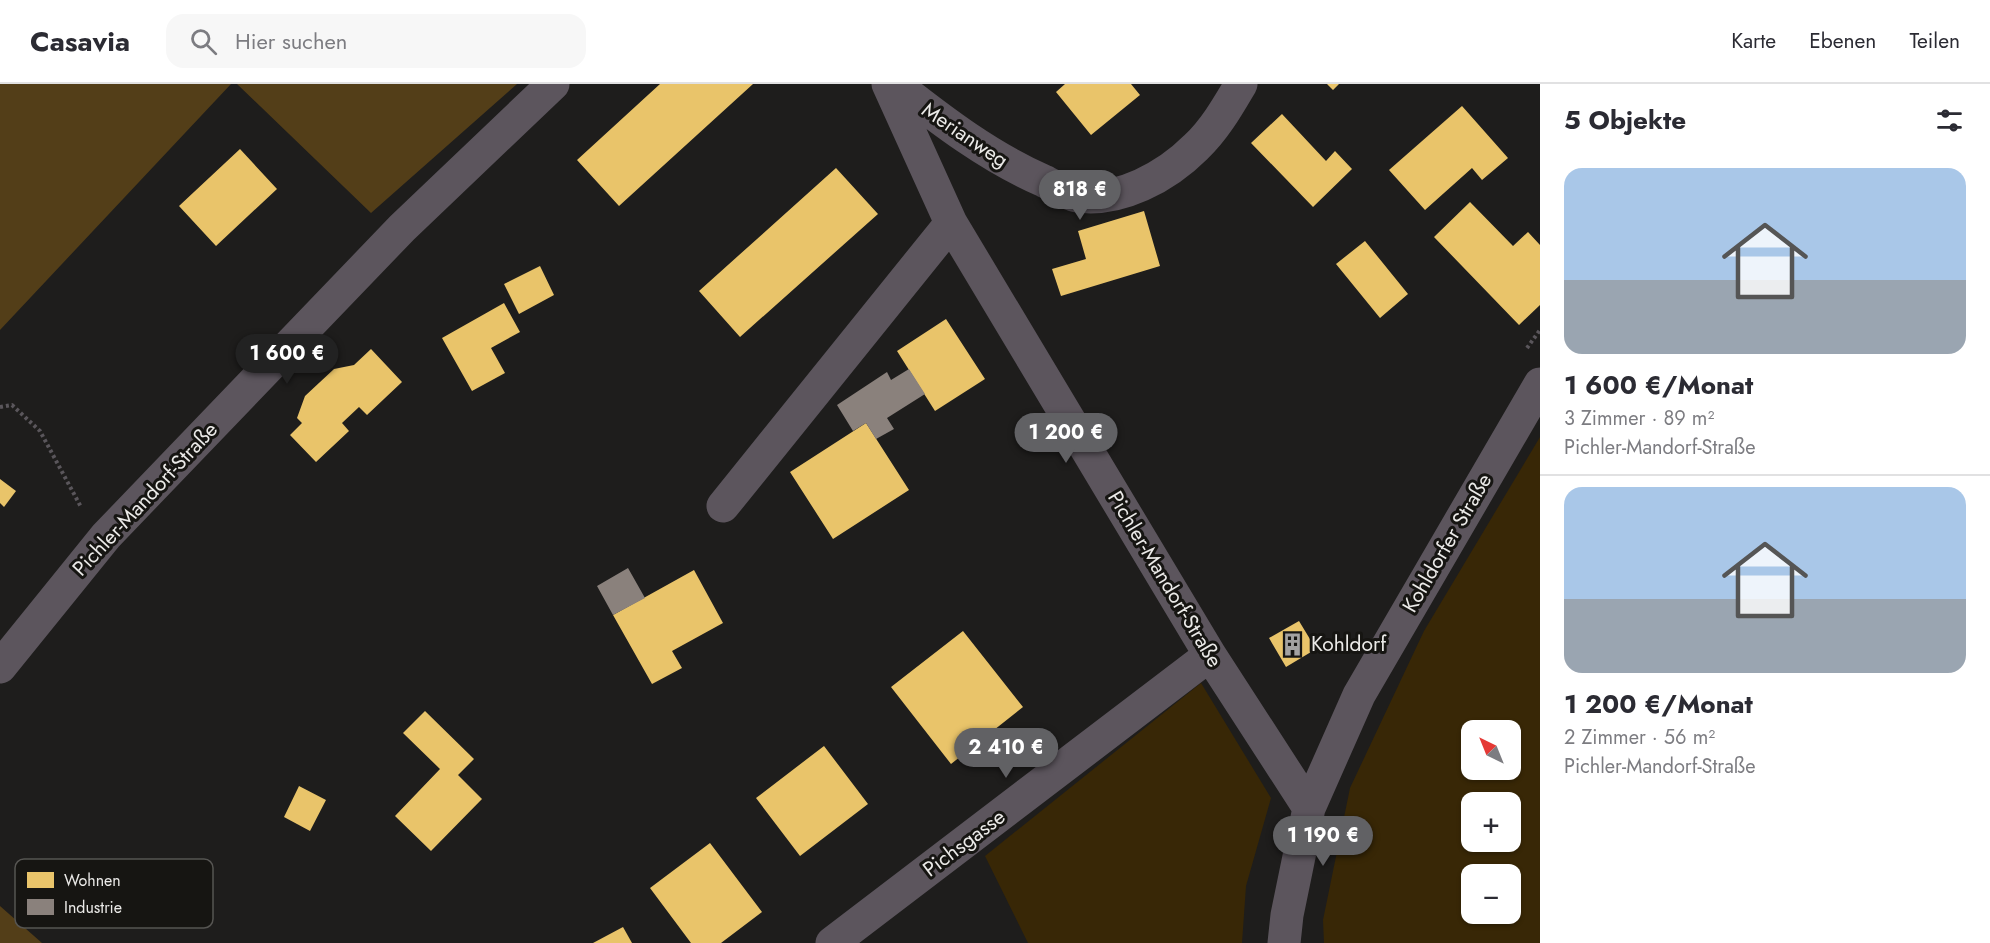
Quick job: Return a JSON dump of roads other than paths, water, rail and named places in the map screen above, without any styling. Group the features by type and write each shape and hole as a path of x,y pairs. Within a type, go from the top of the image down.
{"street":[{"name":"Pichler-Mandorf-Straße","path":"0,667 106,536 402,228 553,84"},
{"name":"Pichler-Mandorf-Straße","path":"888,84 951,223 1210,655 1310,808"},
{"name":"Merianweg","path":"895,84 946,124 1010,166 1075,195 1107,197 1151,181 1196,148 1221,117 1241,84"},
{"path":"723,506 951,223"},
{"name":"Kohldorfer Straße","path":"1284,943 1287,915 1310,808 1359,696 1540,384"},
{"name":"Pichsgasse","path":"832,943 1210,655"}],"place":[{"name":"Kohldorf","path":"1293,644"}]}
